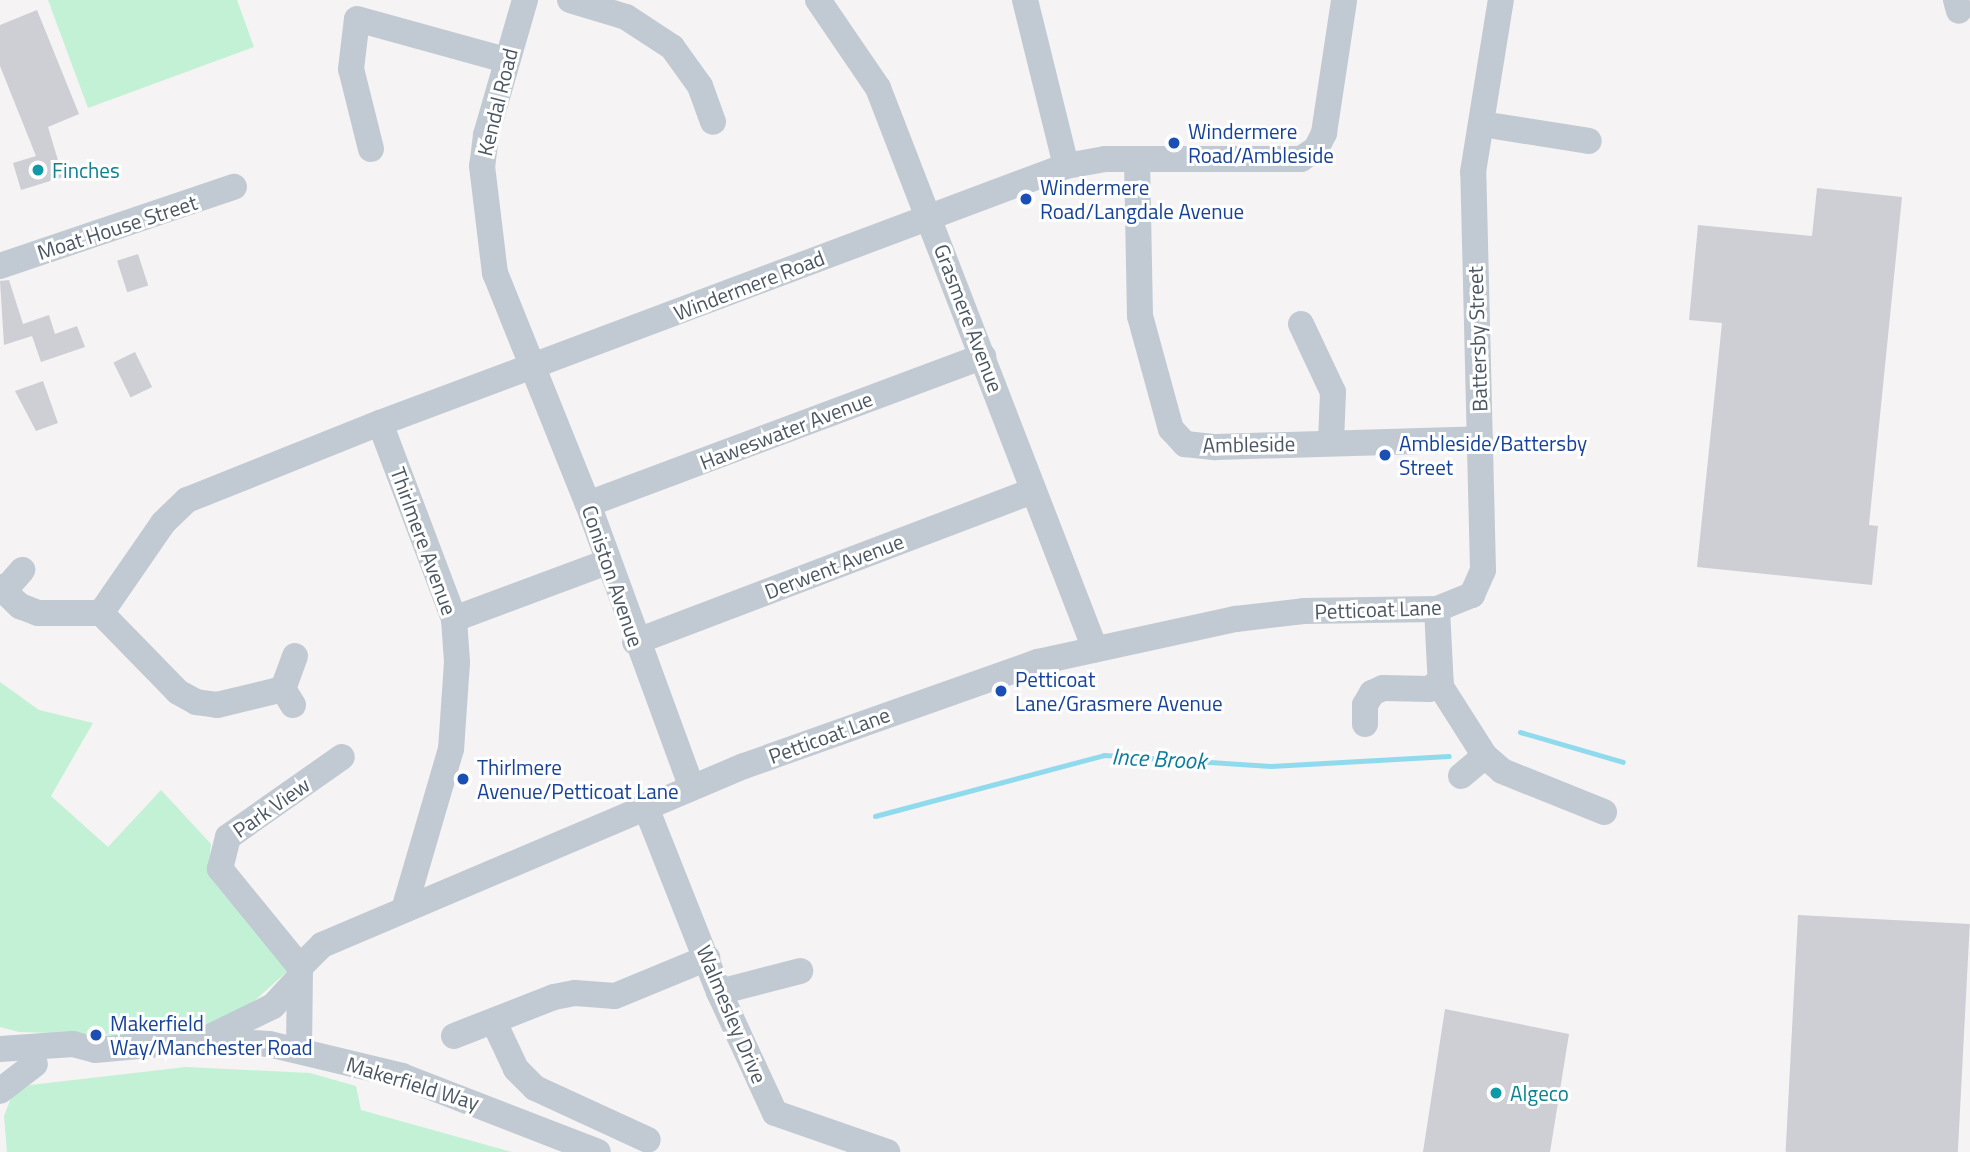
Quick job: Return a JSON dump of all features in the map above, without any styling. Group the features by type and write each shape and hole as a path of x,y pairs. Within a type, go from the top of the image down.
{"street":[{"name":"Kendal Road","path":"524,0 506,60 482,166 486,219 495,272 531,367"},
{"path":"570,0 626,17 672,47 700,86 708,130"},
{"name":"Grasmere Avenue","path":"818,0 878,88 931,217 1095,649"},
{"path":"1025,0 1066,166"},
{"name":"Windermere Road","path":"101,613 163,523 187,500 380,423 1066,166 1105,159 1291,161 1310,154 1324,132 1344,0"},
{"name":"Battersby Street","path":"1472,595 1483,570 1473,172 1500,0"},
{"path":"371,149 351,69 356,19 506,60"},
{"path":"1482,124 1588,141"},
{"name":"Ambleside","path":"1137,160 1140,316 1171,429 1185,444 1216,447 1480,439"},
{"name":"Moat House Street","path":"0,266 234,187"},
{"path":"1301,324 1333,392 1331,442"},
{"name":"Haweswater Avenue","path":"588,504 983,356"},
{"name":"Coniston Avenue","path":"531,367 588,504 635,642 691,786"},
{"name":"Thirlmere Avenue","path":"380,423 454,619 457,676 451,749 405,906"},
{"name":"Derwent Avenue","path":"635,642 1033,491"},
{"path":"454,619 607,562"},
{"path":"22,570 2,589 38,613 101,613 187,698 216,705 288,697 295,656"},
{"name":"Petticoat Lane","path":"273,1006 322,945 405,906 691,786 986,679 1095,649 1290,613 1437,609 1472,595"},
{"path":"1437,609 1440,681 1485,756 1502,771 1604,812"},
{"path":"1365,724 1365,705 1373,692 1382,688 1429,689 1440,681"},
{"path":"1461,776 1485,756"},
{"name":"Park View","path":"299,973 220,869 228,837 342,757"},
{"name":"Walmesley Drive","path":"645,805 708,958 719,992 775,1113 887,1152"},
{"path":"454,1037 554,997 576,993 615,996 708,958"},
{"path":"719,992 800,971"},
{"path":"299,973 299,1051"},
{"path":"205,1040 273,1006"},
{"path":"269,1044 273,1006"},
{"path":"494,1023 516,1069 535,1088 648,1140"},
{"name":"Makerfield Way","path":"0,1049 73,1044 95,1050 205,1040 269,1044 464,1097 598,1152"},
{"name":"Makerfield Way","path":"0,1065 78,1059 95,1050"},
{"path":"0,1091 34,1064"}],"green space":[{"path":"48,0 237,0 254,47 88,108"},
{"path":"0,682 39,710 93,723 51,796 108,847 161,790 211,844 209,865 290,969 234,1019 180,1037 19,1032 0,1027"},
{"path":"186,1067 310,1073 356,1086 361,1110 512,1152 7,1152 4,1116 12,1095 30,1085"}],"building":[{"path":"37,10 79,114 48,127 63,177 21,190 13,163 36,156 0,66 0,25"},
{"path":"1817,188 1902,197 1869,525 1878,526 1872,585 1697,567 1722,323 1689,320 1698,225 1812,236"},
{"path":"138,254 148,285 127,292 117,261"},
{"path":"9,280 23,324 49,315 55,334 77,326 85,347 41,362 32,336 4,345 0,281"},
{"path":"135,352 152,387 131,398 113,363"},
{"path":"43,381 58,423 36,431 15,391"},
{"path":"1798,915 1970,924 1958,1152 1786,1152"},
{"name":"Algeco","path":"1445,1009 1569,1034 1550,1152 1423,1152"}],"waterway":[{"name":"Ince Brook","path":"1520,732 1623,762"},
{"name":"Ince Brook","path":"875,816 1104,755 1271,766 1449,756"}],"place":[{"name":"Windermere Road/Ambleside","path":"1174,143"},
{"name":"Finches","path":"38,170"},
{"name":"Windermere Road/Langdale Avenue","path":"1026,199"},
{"name":"Ambleside/Battersby Street","path":"1385,455"},
{"name":"Petticoat Lane/Grasmere Avenue","path":"1001,691"},
{"name":"Thirlmere Avenue/Petticoat Lane","path":"463,779"},
{"name":"Makerfield Way/Manchester Road","path":"96,1035"},
{"name":"Algeco","path":"1496,1093"}]}
